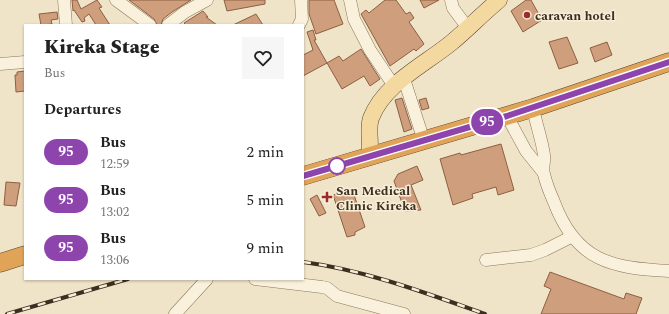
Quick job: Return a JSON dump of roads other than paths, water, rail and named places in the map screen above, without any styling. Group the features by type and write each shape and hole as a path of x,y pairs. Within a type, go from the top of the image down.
{"highway":[{"path":"304,176 533,108 668,62"},
{"path":"0,263 24,255"}],"main road":[{"path":"369,157 371,146 369,128 371,118 376,108 399,82 450,44 498,0"}],"street":[{"path":"64,0 66,24"},
{"path":"116,0 149,24"},
{"path":"169,24 185,12 207,0"},
{"path":"300,24 302,19 301,0"},
{"path":"350,0 354,19 370,50 399,82 424,141"},
{"path":"451,0 453,8 467,27"},
{"path":"0,64 24,62"},
{"path":"533,108 544,157 543,172"},
{"path":"507,116 528,155 543,172 558,216 571,237 583,249 612,263 629,267 669,271"},
{"path":"486,260 531,255 571,237"},
{"path":"175,314 206,280"},
{"path":"264,280 327,288 337,296 404,314"}],"railway":[{"path":"304,262 372,276 418,290 485,314"},
{"path":"7,314 125,280"}],"place":[{"name":"caravan hotel","path":"527,15"},
{"name":"San Medical Clinic Kireka","path":"327,197"}]}
